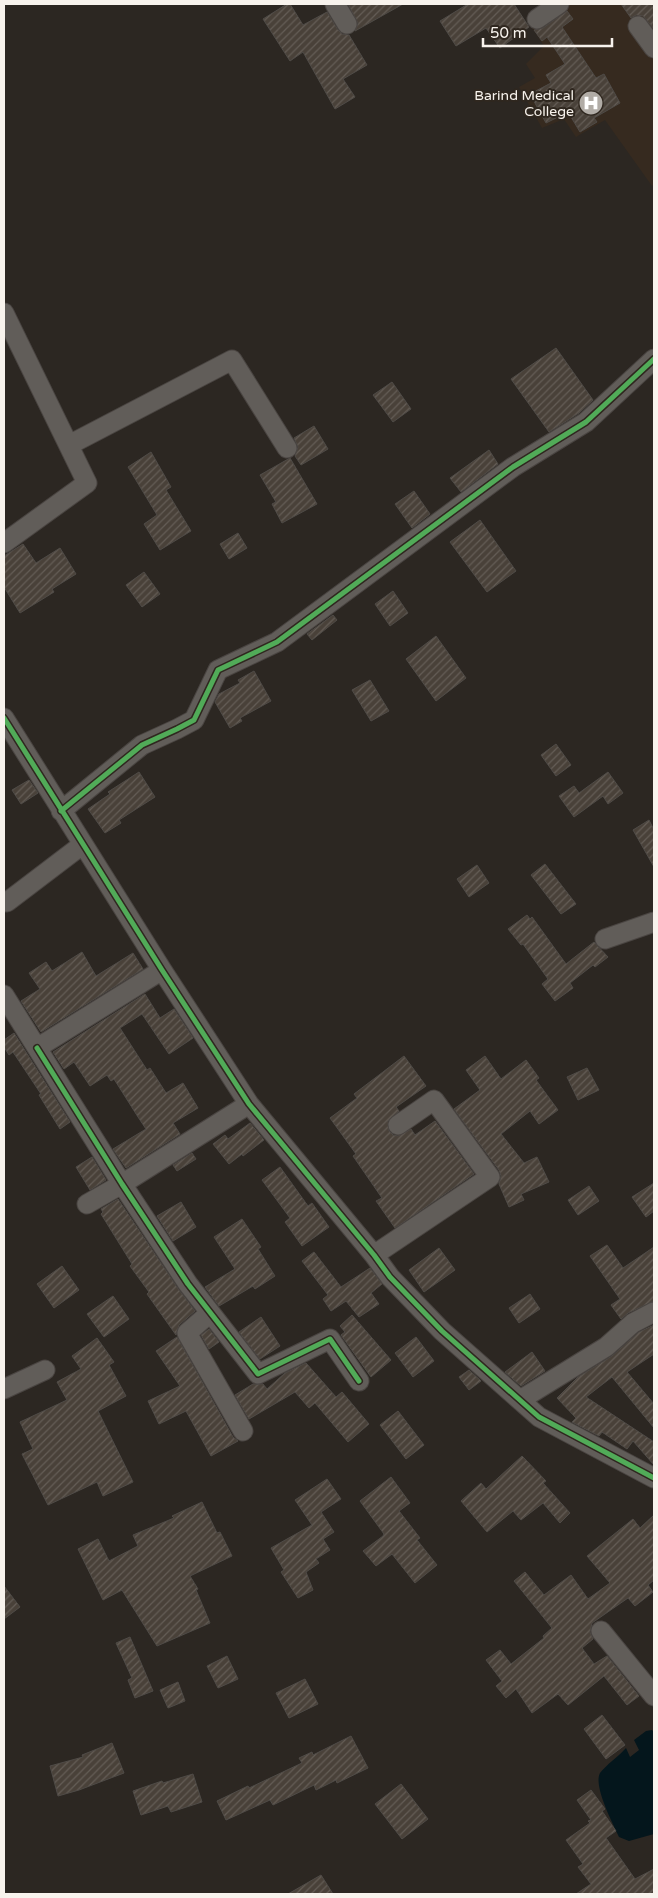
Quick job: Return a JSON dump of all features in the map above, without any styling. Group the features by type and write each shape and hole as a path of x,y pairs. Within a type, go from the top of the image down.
{"street":[{"path":"335,4 347,24"},
{"path":"537,18 560,4"},
{"path":"638,26 654,48"},
{"path":"4,313 87,483 4,543"},
{"path":"61,811 142,745 194,720 218,670 276,642 513,467 586,422 654,359"},
{"path":"69,445 232,360 288,448"},
{"path":"4,718 82,845 249,1104 390,1277 442,1331 539,1417 654,1478"},
{"path":"7,902 82,845"},
{"path":"605,939 654,922"},
{"path":"37,1048 162,970"},
{"path":"4,995 122,1184 188,1284 258,1374 330,1339 358,1381"},
{"path":"374,1255 490,1177 434,1100 398,1125"},
{"path":"88,1204 249,1104"},
{"path":"520,1400 606,1348 633,1323 654,1312"},
{"path":"210,1313 186,1333 243,1431"},
{"path":"4,1389 45,1370"},
{"path":"601,1631 654,1696"}],"shaded area":[{"name":"Barind Medical College","path":"553,4 654,4 654,184 652,186 605,120 576,137 564,119 542,128 519,87 535,78 526,64 544,46 527,20"},
{"path":"652,1730 654,1732 654,1834 629,1841 619,1837 601,1796 599,1787 600,1773 626,1748 630,1757 639,1750 634,1740 646,1731"}],"building":[{"path":"290,4 303,25 327,12 338,30 342,34 349,35 367,65 343,79 355,97 335,109 303,52 290,61 263,19"},
{"path":"348,4 403,4 355,31 358,23"},
{"path":"468,4 514,4 529,27 500,48 486,28 456,46 440,21"},
{"path":"621,4 651,4 654,8 654,29 643,16 636,15 631,18"},
{"path":"567,11 573,19 562,27 596,78 604,74 620,103 594,118 597,122 580,132 568,112 546,123 530,94 551,83 546,75 565,64 547,37 542,41 534,30 543,28"},
{"path":"556,348 593,400 579,413 549,432 511,379"},
{"path":"392,382 411,409 393,422 373,395"},
{"path":"314,426 328,449 301,465 295,456 298,447 294,438"},
{"path":"489,450 498,464 461,492 450,478"},
{"path":"151,452 171,487 166,490 191,531 160,550 144,524 157,515 128,467"},
{"path":"290,458 317,504 282,523 272,504 276,502 260,475"},
{"path":"414,491 430,514 412,528 395,504"},
{"path":"480,520 516,571 487,592 450,542"},
{"path":"238,533 247,548 229,559 220,544"},
{"path":"23,544 36,563 60,548 76,574 52,589 54,592 20,613 4,587 4,556"},
{"path":"144,572 160,594 142,607 126,585"},
{"path":"393,591 408,613 390,626 375,604"},
{"path":"333,615 337,620 312,640 307,634"},
{"path":"436,636 466,678 436,701 406,659"},
{"path":"254,671 271,701 240,718 242,721 230,728 215,702 219,694 240,683 238,680"},
{"path":"370,680 389,711 371,721 352,690"},
{"path":"556,744 571,765 556,776 541,755"},
{"path":"139,772 155,797 119,820 121,823 105,833 88,809 110,794 108,792"},
{"path":"608,772 623,793 608,804 603,796 574,817 559,796 574,786 579,793"},
{"path":"29,780 38,793 21,804 12,790"},
{"path":"649,820 654,830 654,867 633,830"},
{"path":"545,864 576,904 561,914 531,875"},
{"path":"477,865 489,883 469,897 457,879"},
{"path":"527,915 530,919 532,917 566,964 594,942 608,957 595,967 593,965 570,983 573,988 555,1001 542,984 548,979 523,944 521,945 508,929"},
{"path":"82,952 96,976 133,953 143,969 41,1032 21,1001 40,989 29,973 46,962 52,971"},
{"path":"145,994 160,1018 174,1009 193,1038 169,1054 142,1014 120,1028 147,1070 150,1068 166,1093 183,1083 198,1108 173,1123 180,1134 126,1168 113,1149 146,1129 114,1079 111,1081 107,1075 90,1086 74,1062 64,1069 53,1052"},
{"path":"14,1033 70,1122 60,1129 39,1095 41,1094 13,1052 9,1055 4,1047 4,1040"},
{"path":"404,1056 426,1086 396,1107 399,1111 388,1121 389,1131 393,1135 398,1136 411,1129 415,1135 435,1121 474,1174 395,1228 376,1201 382,1198 353,1156 356,1154 330,1118 357,1098 354,1094"},
{"path":"485,1056 501,1079 526,1060 539,1078 536,1080 558,1110 539,1124 530,1111 501,1134 524,1163 537,1157 549,1182 521,1194 524,1200 509,1207 499,1184 501,1176 499,1170 454,1109 480,1090 466,1070"},
{"path":"587,1068 599,1090 578,1100 567,1077"},
{"path":"250,1123 264,1140 229,1164 213,1144 225,1135 228,1139"},
{"path":"192,1153 196,1159 177,1171 173,1165"},
{"path":"92,1157 106,1180 90,1190 76,1167"},
{"path":"280,1167 308,1206 312,1203 329,1227 302,1246 285,1222 290,1218 262,1180"},
{"path":"654,1183 654,1211 646,1217 632,1197"},
{"path":"589,1186 599,1201 578,1215 568,1200"},
{"path":"118,1199 195,1311 179,1325 176,1335 147,1294 149,1292 130,1266 132,1264 101,1214 103,1212 101,1209"},
{"path":"181,1202 196,1227 173,1241 157,1216"},
{"path":"242,1219 261,1247 258,1249 275,1276 255,1289 253,1286 219,1306 205,1287 235,1269 214,1237"},
{"path":"607,1245 623,1268 654,1247 654,1301 628,1313 621,1319 611,1305 620,1299 590,1256"},
{"path":"439,1248 455,1270 424,1292 409,1270"},
{"path":"314,1252 341,1287 370,1268 382,1284 371,1293 379,1304 359,1317 346,1301 331,1311 323,1299 328,1295 302,1261"},
{"path":"62,1266 79,1290 54,1308 37,1284"},
{"path":"530,1294 540,1309 519,1323 509,1308"},
{"path":"113,1296 129,1319 104,1337 87,1314"},
{"path":"352,1315 391,1360 371,1377 341,1335 345,1332 340,1326"},
{"path":"261,1317 280,1346 260,1359 239,1332"},
{"path":"654,1325 654,1354 627,1372 654,1404 654,1428 612,1377 586,1397 654,1442 654,1465 633,1441 627,1449 602,1432 599,1436 572,1422 576,1418 557,1398 578,1377 612,1356 639,1332"},
{"path":"209,1329 219,1342 209,1349 201,1335"},
{"path":"177,1337 233,1437 238,1441 211,1456 186,1411 159,1424 148,1401 180,1386 156,1351"},
{"path":"416,1337 434,1361 413,1377 395,1353"},
{"path":"97,1338 114,1362 109,1365 126,1396 98,1411 133,1482 103,1496 97,1482 48,1505 22,1454 33,1449 20,1422 67,1400 57,1382 81,1369 72,1356"},
{"path":"532,1352 545,1371 521,1386 505,1372"},
{"path":"306,1363 336,1397 342,1392 369,1424 348,1442 315,1403 309,1408 295,1392 249,1419 235,1395 253,1384 263,1384 267,1389 285,1373"},
{"path":"469,1370 481,1381 469,1390 459,1377"},
{"path":"398,1411 424,1445 406,1459 380,1425"},
{"path":"522,1456 546,1481 543,1483 570,1513 560,1523 543,1503 521,1520 513,1511 487,1532 461,1501 481,1483 486,1489"},
{"path":"391,1477 410,1503 399,1511 420,1538 417,1540 437,1565 415,1583 392,1554 376,1566 363,1551 384,1534 360,1501"},
{"path":"327,1479 341,1499 321,1512 334,1532 323,1539 330,1550 316,1559 319,1563 306,1572 313,1590 298,1598 281,1572 284,1570 271,1548 312,1525 295,1500"},
{"path":"202,1502 217,1533 220,1532 232,1556 190,1576 198,1589 196,1590 210,1623 157,1646 122,1590 103,1600 78,1549 98,1539 109,1561 138,1546 133,1535 174,1518 172,1516"},
{"path":"654,1515 654,1580 648,1585 653,1592 635,1606 628,1598 592,1623 590,1632 593,1639 582,1648 594,1664 607,1656 639,1696 627,1705 604,1676 568,1705 558,1694 532,1713 516,1689 506,1698 496,1686 502,1681 486,1660 500,1650 511,1664 544,1638 543,1636 552,1628 514,1581 525,1572 544,1595 571,1575 588,1599 610,1583 587,1556 633,1519 640,1528"},
{"path":"4,1586 20,1607 4,1619"},
{"path":"130,1637 153,1691 135,1698 128,1680 132,1678 116,1643"},
{"path":"227,1656 238,1679 218,1688 207,1666"},
{"path":"305,1679 318,1704 289,1718 276,1693"},
{"path":"178,1682 185,1701 168,1708 160,1690"},
{"path":"602,1715 625,1745 606,1759 584,1729"},
{"path":"351,1736 368,1768 337,1783 336,1780 316,1790 314,1785 273,1805 270,1800 226,1820 217,1801 302,1763 299,1758 312,1752 313,1755"},
{"path":"112,1743 124,1773 58,1796 50,1766 83,1757 82,1755"},
{"path":"193,1774 202,1802 171,1812 168,1806 141,1815 133,1791 162,1781 163,1783"},
{"path":"401,1784 428,1819 402,1839 375,1804"},
{"path":"591,1790 605,1809 602,1811 616,1831 606,1838 635,1879 654,1869 654,1894 576,1894 591,1884 578,1867 583,1864 566,1840 590,1823 588,1821 591,1820 577,1800"},
{"path":"321,1875 333,1894 288,1894"}],"cycle path":[{"path":"61,811 142,745 194,720 218,670 277,642 513,467 586,422 654,359"},
{"path":"4,718 162,970 249,1104 390,1277 442,1331 539,1417 654,1478"},
{"path":"37,1048 122,1184 188,1284 258,1374 330,1339 359,1381"}],"place":[{"name":"Barind Medical College","path":"591,103"}]}
